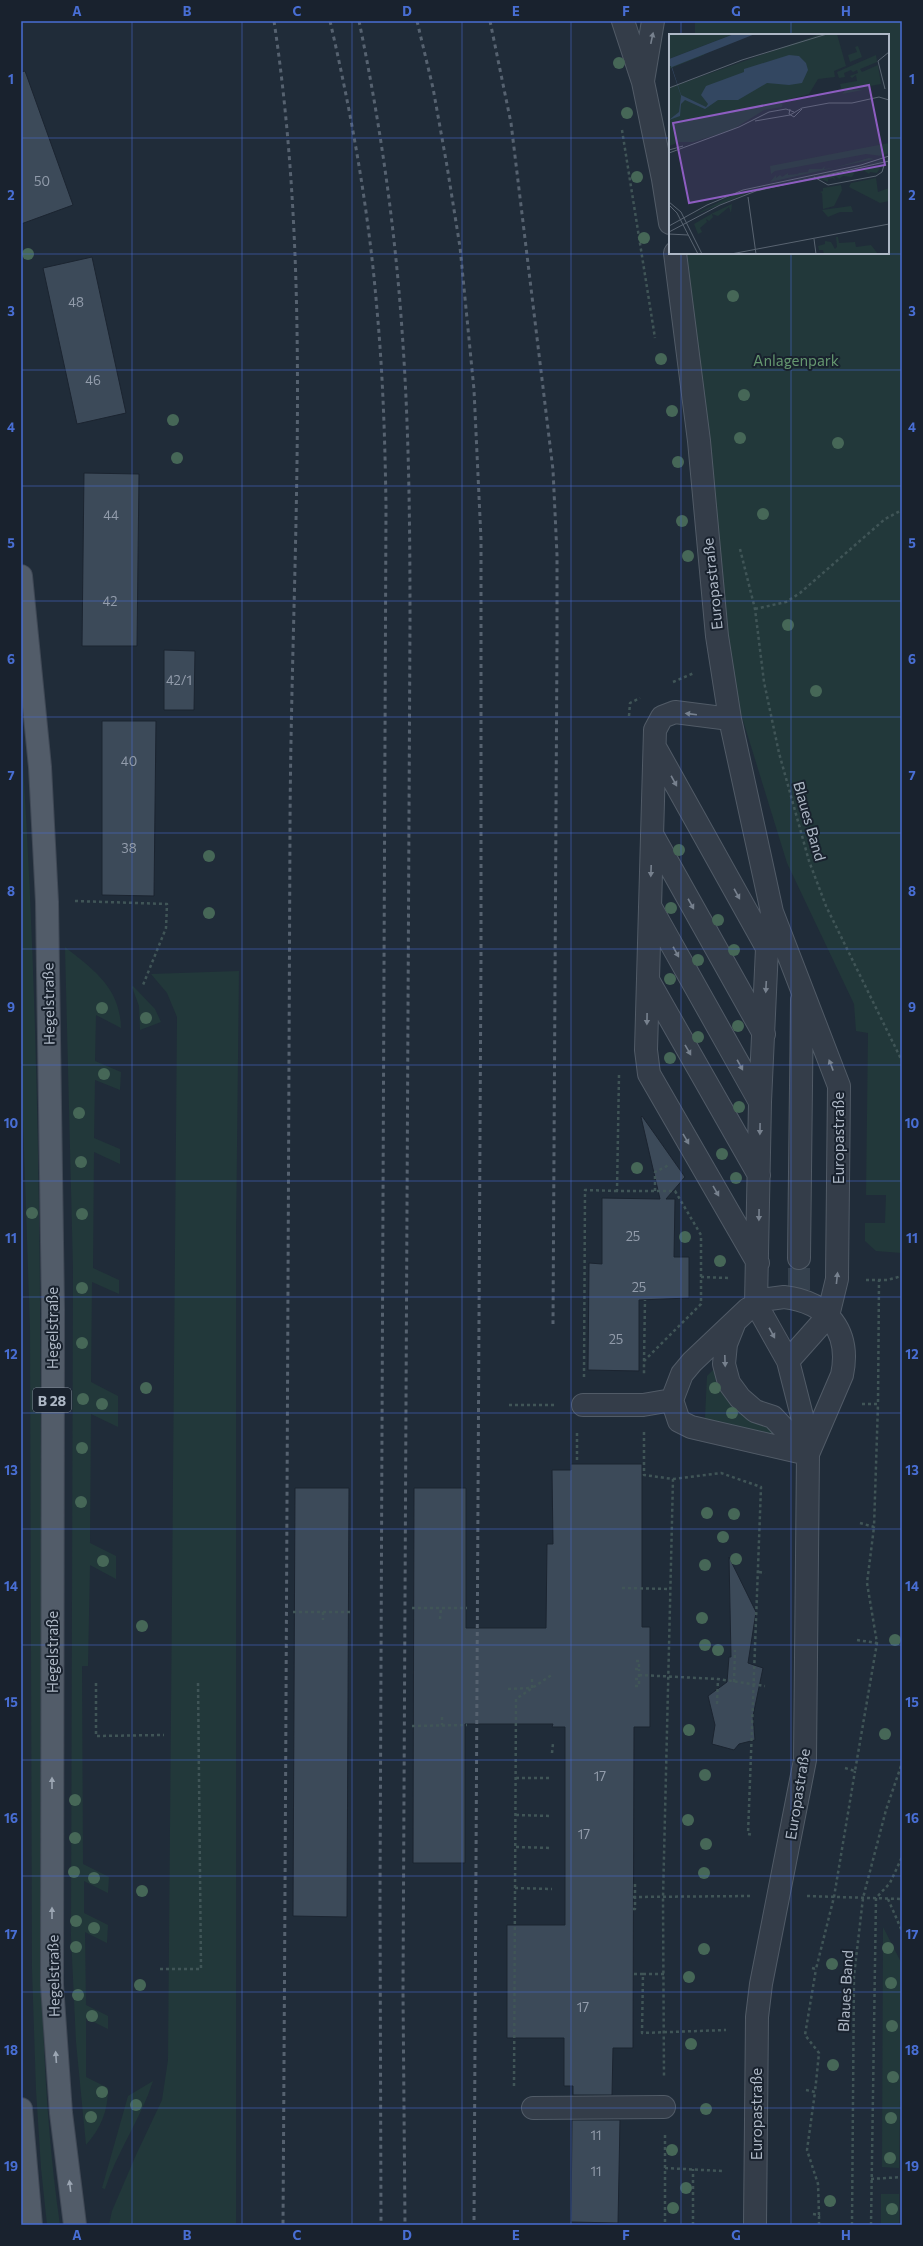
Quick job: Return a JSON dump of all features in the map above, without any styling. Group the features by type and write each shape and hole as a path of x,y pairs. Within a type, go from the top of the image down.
{"main road":[{"name":"Hegelstraße","path":"21,576 40,767 47,902 53,1310 52,1984 61,2113 75,2225"},
{"path":"21,2109 31,2225"}],"street":[{"path":"623,21 643,82 663,179 669,217"},
{"path":"643,82 653,21"},
{"name":"Europastraße","path":"675,254 699,441 717,636 730,719 772,912 803,989 839,1086 837,1279 828,1316 788,1362"},
{"path":"730,719 675,712 669,713 658,723 655,730 646,1050 649,1074 758,1263"},
{"path":"655,747 767,948"},
{"path":"652,833 764,1034"},
{"path":"650,906 760,1102"},
{"name":"Europastraße","path":"755,2225 757,2017 761,1984 805,1760 808,1454 802,1416 788,1362 756,1304 760,1176 760,1102 767,948 772,912"},
{"path":"648,980 760,1176"},
{"path":"799,1258 803,989"},
{"path":"784,1297 798,1298 814,1305 828,1316 840,1334 844,1347 845,1361 842,1375 808,1454 691,1427 679,1421 674,1410 672,1400 682,1374 692,1362 756,1304 784,1297"},
{"path":"734,1324 726,1344 724,1364 730,1382 740,1398 755,1411 773,1417 808,1454"},
{"path":"583,1405 643,1405 672,1400"},
{"path":"533,2108 664,2107"}],"path":[{"path":"755,609 786,602 800,593 885,519 902,510"},
{"name":"Blaues Band","path":"745,570 755,609 764,682 773,726 809,861 826,906 902,1061"},
{"path":"74,901 167,904 166,928 143,985"},
{"path":"655,1190 655,1172 676,1160"},
{"path":"583,1405 586,1190 617,1191"},
{"path":"819,2225 818,2184 807,2150 819,2053 805,2035 816,1968 834,1897 876,1643 867,1583 874,1527 878,1404 879,1280"},
{"path":"644,1361 645,1300"},
{"path":"862,1404 878,1404"},
{"path":"509,1405 548,1405"},
{"path":"673,1478 721,1473 761,1487 755,1686 748,1834 753,1835"},
{"path":"860,1524 874,1527"},
{"path":"759,1572 765,1573"},
{"path":"622,1588 670,1589"},
{"path":"412,1608 467,1608"},
{"path":"440,1619 441,1608"},
{"path":"293,1612 350,1612"},
{"path":"323,1612 323,1620"},
{"path":"857,1640 876,1643"},
{"path":"734,1682 735,1650"},
{"path":"635,1661 640,1661 639,1686 635,1686"},
{"path":"634,1669 639,1669"},
{"path":"533,2108 514,2108 516,1699 553,1674"},
{"path":"639,1675 668,1675 718,1679 755,1686 765,1686"},
{"path":"665,2225 663,1898 668,1675"},
{"path":"532,1676 532,1688"},
{"path":"718,1679 718,1704"},
{"path":"160,1969 201,1969 198,1682"},
{"path":"96,1683 96,1736 164,1736"},
{"path":"508,1689 532,1688"},
{"path":"442,1717 442,1725"},
{"path":"412,1726 467,1725"},
{"path":"552,1753 553,1743"},
{"name":"Blaues Band","path":"852,2225 854,1976 863,1898 886,1810 902,1763"},
{"path":"845,1768 855,1771"},
{"path":"516,1778 552,1778"},
{"path":"516,1815 552,1816"},
{"path":"516,1847 552,1848"},
{"path":"871,2225 876,1898 890,1883 902,1858"},
{"path":"633,1883 635,1883 635,1909 633,1909"},
{"path":"516,1888 552,1889"},
{"path":"634,1897 663,1898"},
{"path":"834,1897 902,1899"},
{"path":"888,1899 902,1931"},
{"path":"634,1974 664,1974"},
{"path":"642,1974 642,2033 726,2030"},
{"path":"806,2090 814,2092"},
{"path":"665,2168 722,2171"},
{"path":"693,2169 693,2225"},
{"path":"871,2179 902,2176"},
{"path":"813,2214 819,2215"}],"green space":[{"name":"Anlagenpark","path":"695,21 902,21 902,1253 876,1251 865,1241 865,1223 885,1223 886,1195 866,1195 868,1033 856,1031 854,1004 787,863 717,636 675,254 889,254 889,34 695,34"},
{"path":"21,734 33,957 40,1292 41,1930 44,2057 50,2141 60,2225 47,2225 41,2168 36,2090 32,1969 30,1329 21,1059"},
{"path":"65,947 104,981 116,1002 121,1028 96,1015 95,1061 121,1072 120,1090 95,1080 94,1138 120,1149 120,1164 94,1152 93,1268 119,1280 119,1294 92,1282 91,1382 118,1396 118,1427 91,1414 90,1543 116,1556 116,1579 90,1565 88,1666 82,1666 83,1864 109,1877 108,1893 84,1881 84,1913 108,1925 107,1943 85,1932 86,2005 108,2016 108,2029 86,2018 86,2077 108,2088 108,2096 105,2112 100,2126 86,2145 76,2042 71,1936 73,1269"},
{"path":"239,971 236,1235 236,2225 109,2225 112,2211 162,2100 168,2060 177,1017 167,993 151,974"},
{"path":"133,986 155,1009 161,1022 140,1030 139,1006 132,987"},
{"path":"714,1369 771,1428 774,1436 705,1418 707,1376"},
{"path":"883,1927 902,1964 899,2168 882,2167"},
{"path":"153,2081 142,2109 116,2161 105,2189 102,2188 128,2096"},
{"path":"881,2194 899,2194 899,2225 881,2225"}],"building":[{"path":"25,71 73,205 21,224 21,72"},
{"path":"92,257 126,413 77,424 43,268"},
{"path":"84,473 139,474 137,646 82,646"},
{"path":"164,650 195,651 194,710 164,710"},
{"path":"102,721 156,721 154,896 102,895"},
{"path":"642,1116 685,1177 666,1199 675,1199 674,1257 689,1257 689,1298 639,1300 639,1371 588,1370 589,1263 602,1264 602,1198 660,1199"},
{"path":"571,1464 642,1464 642,1627 650,1627 650,1727 634,1727 633,2048 613,2048 612,2095 573,2095 573,2086 564,2086 564,2038 507,2038 507,1925 565,1925 565,1727 552,1727 553,1724 465,1724 465,1863 413,1863 414,1488 466,1488 466,1628 546,1628 547,1544 553,1544 552,1470 571,1470"},
{"path":"295,1488 349,1488 347,1917 293,1916"},
{"path":"729,1557 756,1612 748,1663 763,1668 753,1716 755,1740 739,1744 734,1750 712,1744 715,1725 708,1696 727,1682 729,1657 731,1657"},
{"path":"572,2120 620,2120 618,2223 571,2222"}],"tunnel":[{"path":"799,1258 799,1290"}],"railway":[{"path":"274,21 286,122 294,222 297,323 296,525 290,829 283,2225"},
{"path":"330,21 346,92 359,164 374,273 382,383 385,457 380,1896 381,2225"},
{"path":"359,21 374,97 391,214 399,291 409,476 410,621 403,1992 405,2225"},
{"path":"417,21 433,88 460,247 474,390 481,539 481,958 474,2225"},
{"path":"490,21 511,123 553,470 557,555 553,1324"}]}
